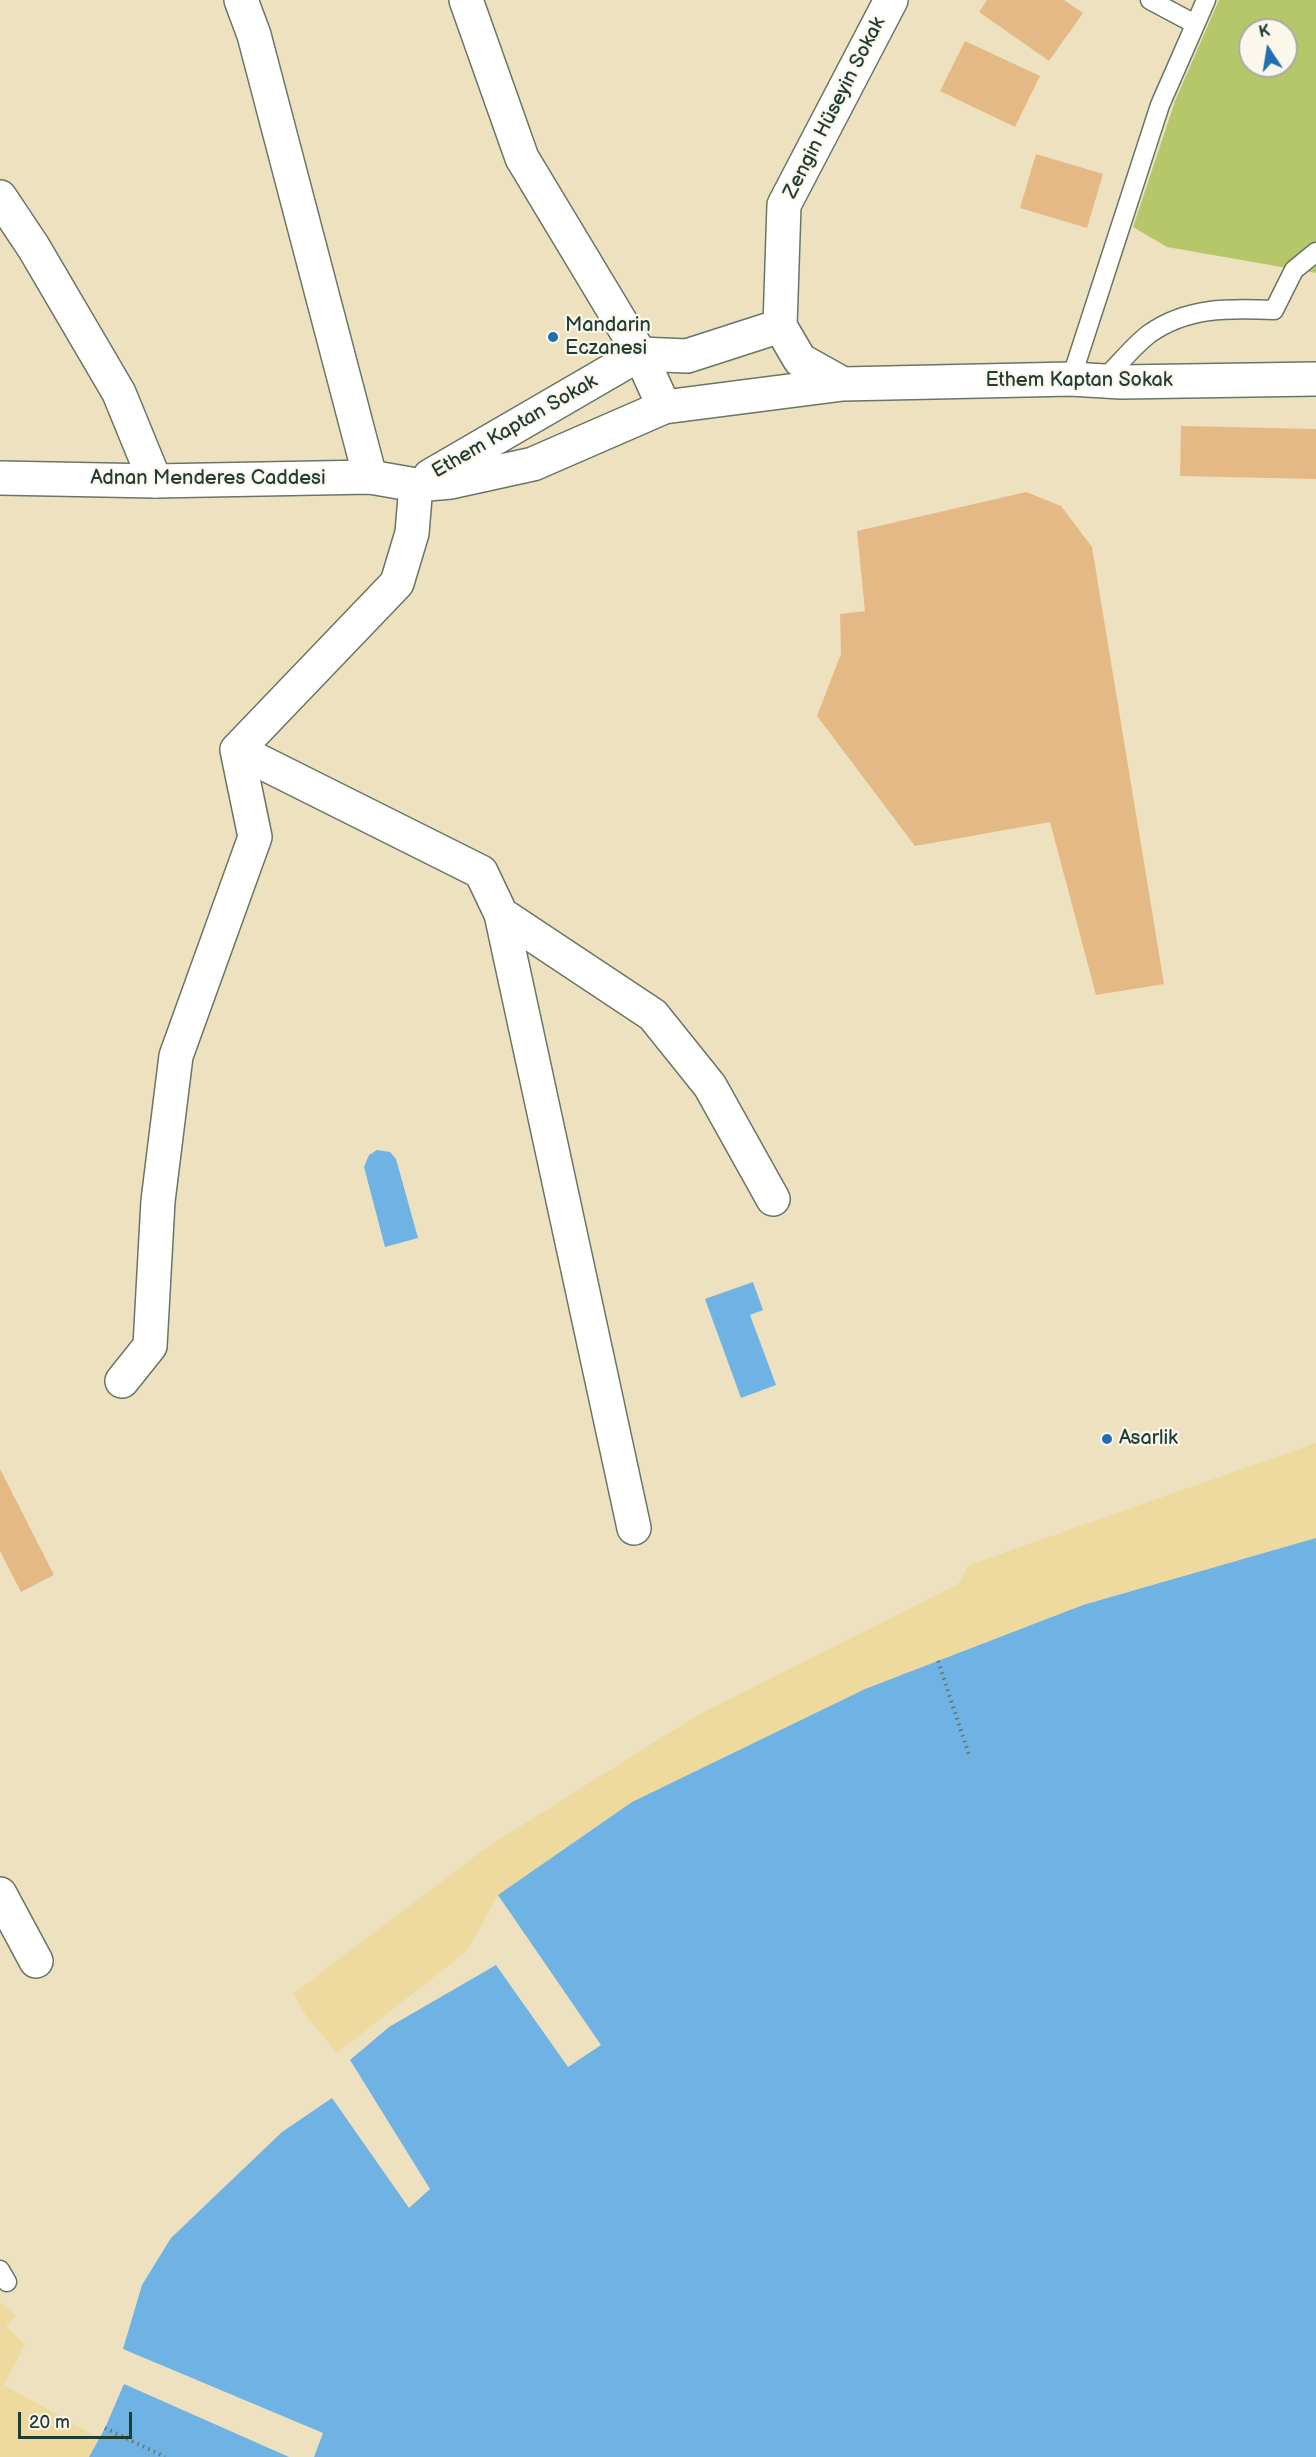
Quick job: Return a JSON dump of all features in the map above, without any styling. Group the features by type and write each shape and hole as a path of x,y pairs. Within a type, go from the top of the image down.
{"street":[{"path":"241,0 255,35 370,477"},
{"path":"466,0 522,158 640,354 664,407"},
{"name":"Zengin Hüseyin Sokak","path":"780,326 784,205 891,0"},
{"path":"0,197 34,248 119,393 155,481"},
{"path":"640,354 687,356 780,326 800,360 843,384"},
{"name":"Ethem Kaptan Sokak","path":"416,484 640,354"},
{"name":"Ethem Kaptan Sokak","path":"416,484 451,482 533,464 664,407 843,384 1316,379"},
{"name":"Adnan Menderes Caddesi","path":"0,478 155,481 370,477 416,484"},
{"path":"237,750 397,583 411,533 416,484"},
{"path":"237,750 482,872 501,914 634,1528"},
{"path":"122,1381 150,1346 158,1201 176,1056 255,837 237,750"},
{"path":"501,914 653,1015 710,1086 773,1199"},
{"path":"0,1894 36,1961"}],"lane":[{"path":"1150,0 1195,24"},
{"path":"1087,380 1160,105 1206,0"},
{"path":"1087,380 1149,334 1191,313 1226,308 1274,310 1294,270 1316,252"}],"path":[{"path":"938,1661 970,1758"},
{"path":"105,2428 165,2457"}],"green space":[{"path":"1219,0 1316,0 1316,273 1167,247 1133,227 1175,101"}],"sand":[{"path":"1316,1443 1316,1538 1083,1605 865,1689 632,1802 498,1895 467,1951 337,2053 307,2017 293,1994 487,1847 696,1716 958,1584 969,1565"},
{"path":"0,2302 16,2315 6,2326 25,2344 4,2385 99,2438 89,2457 0,2457"}],"water":[{"path":"377,1150 390,1152 396,1159 418,1238 385,1247 364,1167 369,1155"},
{"path":"753,1282 763,1310 750,1315 776,1385 741,1398 705,1299"},
{"path":"1316,1538 1316,2457 314,2457 323,2433 123,2349 142,2285 171,2238 282,2132 332,2098 409,2208 430,2189 350,2060 389,2027 496,1965 568,2067 601,2045 498,1895 632,1802 865,1689 1083,1605"},
{"path":"124,2384 289,2457 89,2457 105,2428"}],"building":[{"path":"987,0 1064,0 1083,13 1049,61 979,12"},
{"path":"965,41 1040,76 1015,127 940,91"},
{"path":"1036,154 1103,174 1087,228 1020,208"},
{"path":"1181,426 1316,429 1316,479 1180,476"},
{"path":"1026,492 1061,506 1092,547 1164,984 1096,995 1050,822 915,846 817,716 841,654 840,614 865,611 857,531"},
{"path":"0,1469 54,1575 21,1592 0,1551"}],"place":[{"name":"Mandarin Eczanesi","path":"553,337"},
{"name":"Asarlik","path":"1107,1439"}]}
